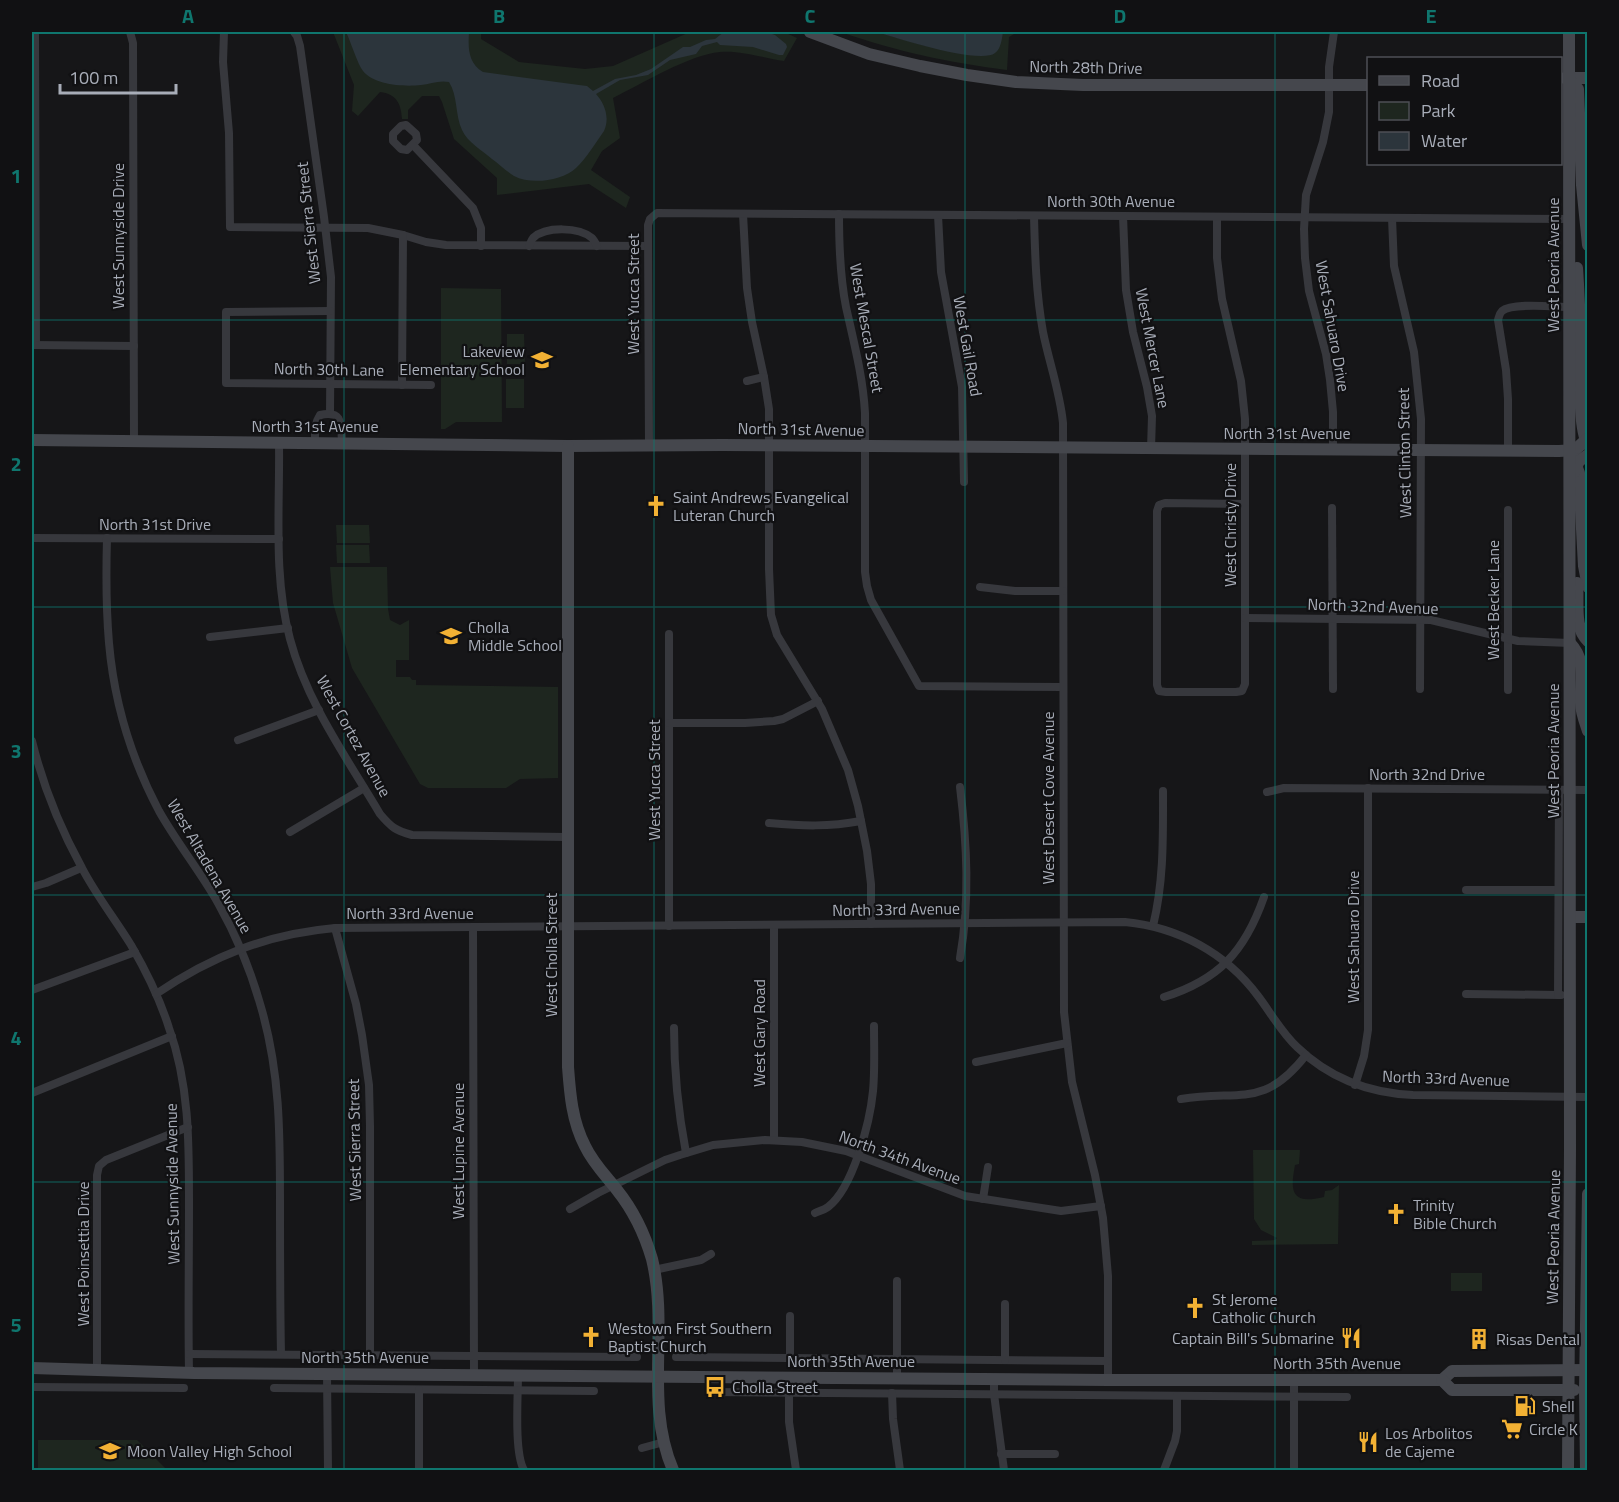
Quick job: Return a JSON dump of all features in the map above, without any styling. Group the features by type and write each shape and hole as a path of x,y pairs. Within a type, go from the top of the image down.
{"main road":[{"name":"North 28th Drive","path":"810,32 869,54 996,80 1083,85 1367,85"},
{"path":"1564,78 1569,32"},
{"path":"1564,78 1587,78"},
{"path":"1564,78 1578,88 1574,94 1587,245"},
{"name":"West Peoria Avenue","path":"1568,1470 1570,1162 1564,995 1570,917 1564,790 1569,643 1569,219 1574,94"},
{"path":"1569,219 1573,229 1577,260 1582,419 1587,441 1570,451 1577,465 1579,480 1587,587"},
{"name":"North 31st Avenue","path":"32,440 568,446 770,445 1570,451"},
{"name":"West Cholla Street","path":"568,446 567,837 570,1095 574,1119 585,1146 632,1213 647,1245 654,1270 658,1302 659,1413 664,1442 674,1470"},
{"path":"1569,500 1577,465 1587,455"},
{"path":"1569,559 1576,580 1579,627 1582,636 1587,641"},
{"path":"1569,643 1576,650 1580,659 1581,705 1587,731"},
{"path":"1570,917 1587,917"},
{"name":"West Peoria Avenue","path":"1586,1470 1587,1194"},
{"name":"North 35th Avenue","path":"32,1368 327,1374 1108,1380 1442,1380 1452,1371 1586,1370"},
{"name":"North 35th Avenue","path":"1442,1380 1452,1390 1586,1390"}],"street":[{"path":"35,32 34,345 134,346"},
{"name":"West Sunnyside Drive","path":"130,32 133,43 134,441"},
{"path":"224,32 223,62 229,133 230,227 368,228 436,244 648,246"},
{"name":"West Sierra Street","path":"294,32 300,46 326,228 331,277 330,413 336,415 340,421 342,443"},
{"name":"West Sahuaro Drive","path":"1333,450 1330,380 1326,354 1309,291 1305,258 1305,218 1306,195 1323,142 1329,112 1329,67 1334,32"},
{"path":"413,145 473,208 481,228 481,246"},
{"name":"North 30th Avenue","path":"652,216 661,212 1569,219"},
{"path":"743,214 747,288 770,409 771,615 777,635 818,701 848,770 867,851 871,884 871,924"},
{"name":"West Mescal Street","path":"839,214 842,280 864,393 865,572 871,600 919,686 1063,687"},
{"name":"West Gail Road","path":"938,214 940,272 962,387 964,482"},
{"name":"West Yucca Street","path":"648,445 648,225 652,216"},
{"name":"West Desert Cove Avenue","path":"1034,216 1037,297 1061,409 1063,448 1063,987 1067,1043 1077,1105 1101,1206 1108,1276 1108,1380"},
{"name":"West Mercer Lane","path":"1123,216 1126,290 1133,332 1148,387 1152,416 1151,448"},
{"name":"West Christy Drive","path":"1217,217 1219,278 1225,317 1241,381 1245,419 1245,449 1245,504 1245,684 1242,691 1236,692 1159,691 1157,685 1157,512 1159,505 1165,503 1245,504"},
{"name":"West Clinton Street","path":"1392,218 1394,266 1414,352 1421,419 1420,689"},
{"path":"528,246 532,238 543,232 568,229 582,232 597,246"},
{"path":"402,385 403,235"},
{"path":"1508,451 1506,370 1498,320 1502,311 1514,307 1569,307"},
{"name":"North 30th Lane","path":"330,311 226,312 226,383 431,385"},
{"path":"747,381 764,377"},
{"path":"315,443 317,420 320,415 330,413"},
{"name":"West Cortez Avenue","path":"279,443 279,539 282,593 290,640 319,710 380,814 390,827 412,835 567,837"},
{"path":"1332,508 1333,689"},
{"name":"West Becker Lane","path":"1508,510 1508,690"},
{"name":"North 31st Drive","path":"32,538 279,539"},
{"name":"West Altadena Avenue","path":"107,538 106,599 109,645 116,692 128,736 160,812 218,903 240,948 253,980 273,1055 279,1108 280,1354"},
{"path":"980,586 1015,591 1063,591"},
{"name":"North 32nd Avenue","path":"1245,618 1420,620 1449,624 1508,639 1569,643"},
{"path":"210,637 288,628"},
{"name":"West Yucca Street","path":"669,633 669,926"},
{"path":"669,723 761,723 783,719 818,701"},
{"path":"238,740 319,710"},
{"name":"West Sunnyside Avenue","path":"32,741 45,789 61,828 81,868 135,952 156,994 172,1036 184,1085 189,1140 189,1372"},
{"path":"960,787 966,851 966,923 960,958"},
{"path":"290,832 364,788"},
{"name":"North 32nd Drive","path":"1267,792 1284,788 1587,790"},
{"name":"West Sahuaro Drive","path":"1355,1085 1364,1056 1368,1030 1368,788"},
{"name":"West Peoria Avenue","path":"1564,790 1558,890 1564,995"},
{"path":"1153,926 1163,862 1163,791"},
{"path":"769,823 828,826 861,821"},
{"path":"32,887 81,868"},
{"path":"1466,890 1558,890"},
{"path":"1164,997 1204,980 1226,962 1250,931 1263,897"},
{"name":"North 33rd Avenue","path":"156,994 198,967 240,948 290,934 335,928 1125,922 1153,926 1189,939 1218,956 1246,981 1286,1037 1306,1055 1335,1075 1355,1085 1391,1094 1587,1097"},
{"name":"West Gary Road","path":"774,925 774,1140"},
{"name":"West Sierra Street","path":"335,928 356,1004 369,1085 370,1355"},
{"name":"West Lupine Avenue","path":"473,928 474,1375"},
{"path":"32,990 135,952"},
{"path":"1466,994 1564,995"},
{"path":"815,1213 826,1208 843,1189 867,1126 873,1090 874,1026"},
{"path":"674,1028 675,1086 686,1153"},
{"path":"32,1093 172,1036"},
{"path":"976,1062 1067,1043"},
{"path":"1181,1099 1199,1095 1247,1095 1266,1090 1286,1078 1306,1055"},
{"name":"West Poinsettia Drive","path":"97,1369 99,1166 106,1160 188,1127"},
{"name":"North 34th Avenue","path":"570,1209 665,1160 713,1145 774,1140 802,1142 846,1151 955,1193 982,1199 1061,1211 1101,1206"},
{"name":"North 34th Avenue","path":"982,1199 988,1167"},
{"path":"654,1270 701,1260 711,1254"},
{"path":"897,1281 897,1378"},
{"path":"1005,1304 1005,1360"},
{"path":"790,1316 790,1358"},
{"name":"North 35th Avenue","path":"189,1353 637,1357"},
{"name":"North 35th Avenue","path":"676,1357 1108,1361"},
{"path":"80,1369 80,1388"},
{"path":"327,1374 328,1470"},
{"path":"518,1375 518,1452 524,1470"},
{"path":"789,1377 789,1422 796,1470"},
{"path":"994,1379 1004,1470"},
{"path":"1294,1380 1294,1470"},
{"path":"32,1387 184,1388"},
{"name":"North 35th Avenue","path":"274,1388 594,1391"},
{"path":"419,1390 419,1470"},
{"name":"North 35th Avenue","path":"712,1392 1347,1397"},
{"path":"892,1393 900,1470"},
{"path":"1164,1470 1177,1431 1177,1396"},
{"path":"642,1448 664,1442"},
{"path":"1001,1454 1055,1454"}],"green space":[{"path":"333,32 481,32 481,39 519,62 585,69 613,66 690,32 784,32 797,38 784,61 735,52 708,54 666,70 613,98 620,138 602,151 591,170 630,197 626,208 589,184 497,195 497,178 454,139 439,96 422,96 408,110 408,119 402,119 401,109 394,97 380,92 358,116 352,111 354,85"},
{"path":"841,32 877,32 926,46 1003,34 1003,32 1014,32 1014,34 1009,37 1007,70 923,55"},
{"path":"441,288 501,289 502,422 456,422 441,429"},
{"path":"507,334 524,334 525,364 507,364"},
{"path":"506,379 524,379 524,408 506,408"},
{"path":"336,525 369,525 370,543 337,543"},
{"path":"336,545 369,545 370,563 337,563"},
{"path":"330,567 387,567 390,620 400,625 409,620 409,660 396,660 396,677 410,677 416,680 416,685 558,687 558,778 520,779 506,788 428,788 420,784 352,668 333,603"},
{"path":"1253,1150 1300,1150 1299,1164 1295,1165 1293,1183 1295,1194 1299,1198 1324,1197 1325,1191 1332,1190 1339,1185 1338,1244 1252,1245 1252,1241 1277,1238 1261,1230 1254,1219"},
{"path":"1451,1273 1482,1273 1482,1291 1451,1291"},
{"path":"38,1440 137,1440 167,1470 38,1470"}],"water":[{"path":"346,32 469,32 469,49 472,60 483,72 587,86 593,91 615,79 651,69 683,47 715,39 724,32 766,32 775,35 787,47 783,55 779,55 753,47 720,45 717,42 702,46 696,54 670,60 648,75 620,80 596,94 606,111 607,121 604,131 583,160 576,168 563,176 537,181 514,176 464,134 449,82 406,86 374,79 363,71"},
{"path":"877,32 1003,32 1001,43 995,53 973,56 901,40"}],"place":[{"name":"Lakeview Elementary School","path":"542,360"},
{"name":"Saint Andrews Evangelical Luteran Church","path":"656,506"},
{"name":"Cholla Middle School","path":"451,636"},
{"name":"Trinity Bible Church","path":"1396,1214"},
{"name":"St Jerome Catholic Church","path":"1195,1308"},
{"name":"Westown First Southern Baptist Church","path":"591,1337"},
{"name":"Captain Bill's Submarine","path":"1351,1338"},
{"name":"Risas Dental","path":"1479,1339"},
{"name":"Cholla Street","path":"715,1387"},
{"name":"Shell","path":"1525,1406"},
{"name":"Circle K","path":"1512,1429"},
{"name":"Los Arbolitos de Cajeme","path":"1368,1442"},
{"name":"Moon Valley High School","path":"110,1451"}]}
